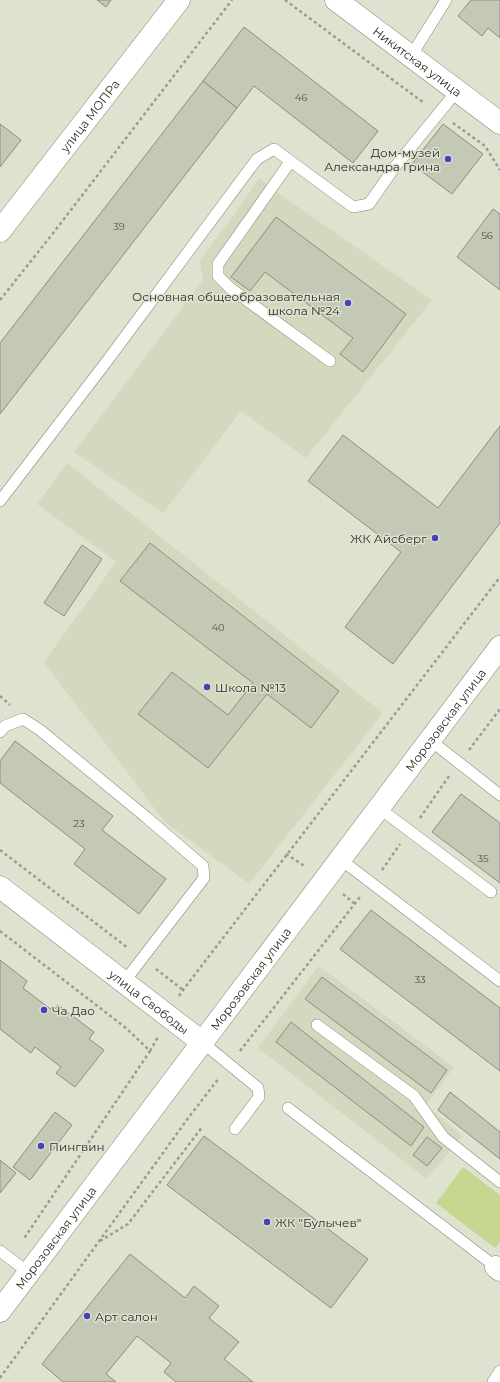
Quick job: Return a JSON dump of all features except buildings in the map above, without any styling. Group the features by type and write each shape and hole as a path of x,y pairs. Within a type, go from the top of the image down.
{"street":[{"name":"улица МОПРа","path":"0,231 179,0"},
{"name":"Никитская улица","path":"336,0 500,123"},
{"name":"Морозовская улица","path":"0,1311 500,647"},
{"name":"улица Свободы","path":"0,887 202,1042"}],"lane":[{"path":"411,56 446,0"},
{"path":"0,501 108,361 257,160 274,150 353,207 369,204 394,168 457,91"},
{"path":"290,162 218,264 218,276 230,288 330,361"},
{"path":"0,732 5,726 23,719 40,730 146,817 202,866 204,878 124,982"},
{"path":"430,740 500,794"},
{"path":"379,808 491,892"},
{"path":"340,859 500,981"},
{"path":"317,1025 414,1096 443,1137 500,1182"},
{"name":"улица Свободы","path":"202,1042 258,1088 259,1097 235,1129"},
{"path":"288,1108 499,1266"},
{"path":"0,1250 29,1273"},
{"path":"493,1382 500,1372"}],"path":[{"path":"0,300 232,0"},
{"path":"285,0 485,146 500,170"},
{"path":"0,850 182,990 500,577"},
{"path":"0,1378 189,1117 354,904 372,883 500,709"},
{"path":"0,931 126,1028 150,1051 10,1258"},
{"path":"98,1242 128,1224 203,1126"}],"shaded area":[{"path":"260,178 271,188 432,300 306,458 241,411 163,513 74,452 203,280 200,261"},
{"name":"Школа №13","path":"67,463 383,713 249,884 164,821 44,662 116,562 37,504"},
{"path":"319,966 454,1067 426,1105 462,1136 427,1179 258,1048"}],"green space":[{"path":"463,1167 500,1195 500,1242 495,1248 436,1203"}],"place":[{"name":"Дом-музей Александра Грина","path":"448,159"},
{"name":"Основная общеобразовательная школа №24","path":"348,303"},
{"name":"ЖК Айсберг","path":"435,538"},
{"name":"Школа №13","path":"207,687"},
{"name":"Ча Дао","path":"44,1010"},
{"name":"Пингвин","path":"41,1146"},
{"name":"ЖК \"Булычев\"","path":"267,1222"},
{"name":"Арт салон","path":"87,1316"}]}
